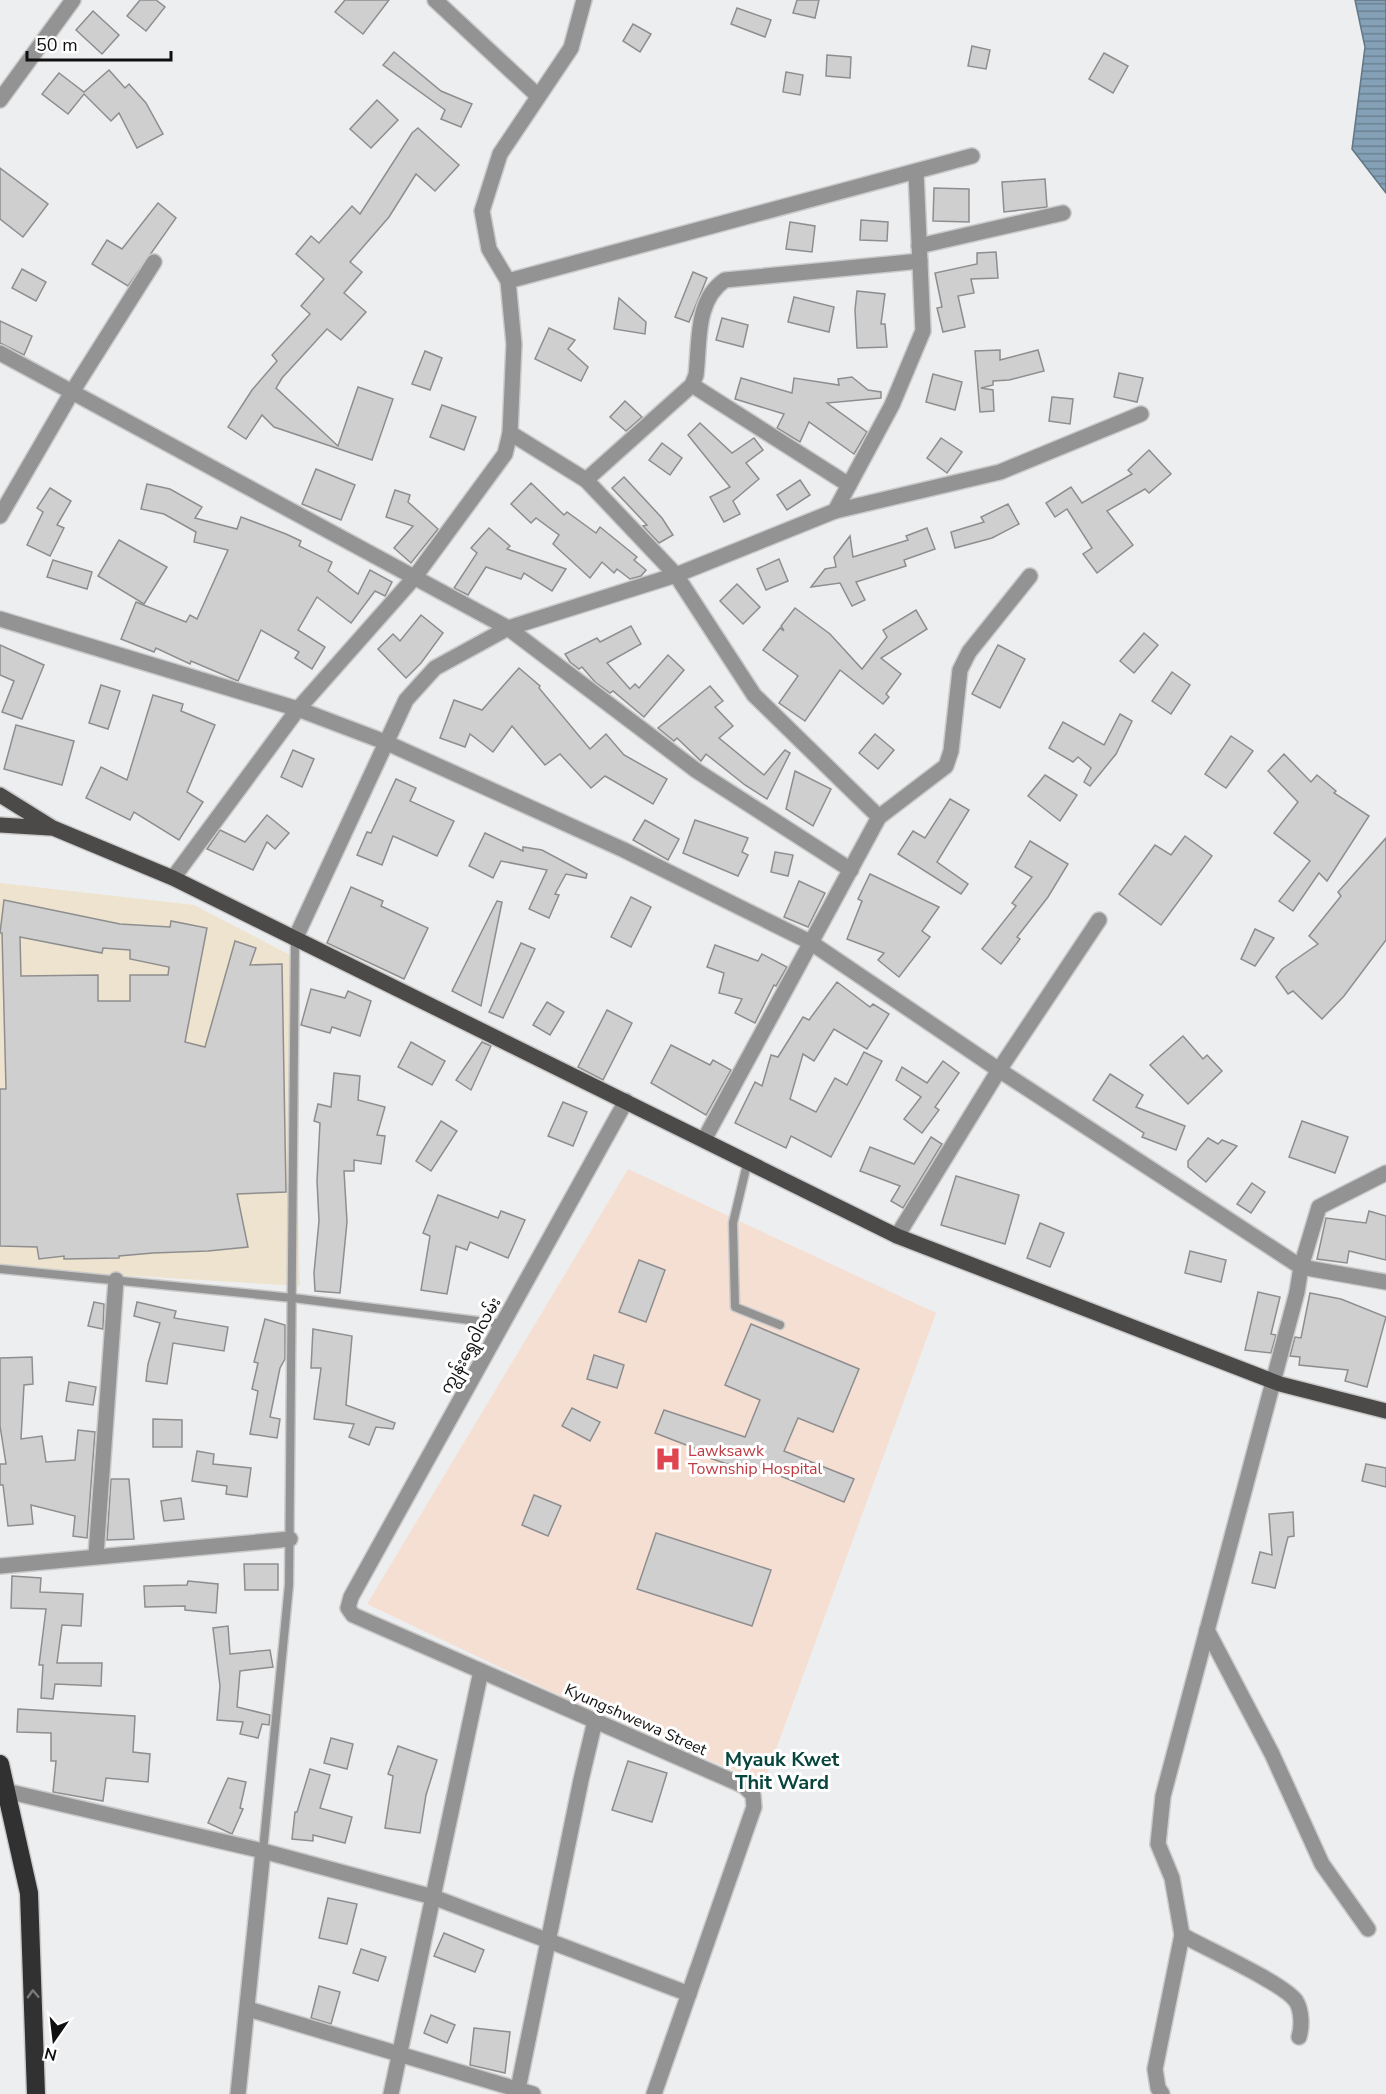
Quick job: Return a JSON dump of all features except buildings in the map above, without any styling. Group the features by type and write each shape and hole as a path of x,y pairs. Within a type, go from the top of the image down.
{"highway":[{"path":"0,1764 29,1893 36,2094"}],"main road":[{"path":"0,795 52,828 173,878 705,1138 897,1236 1272,1381 1386,1411"},
{"path":"0,825 52,828"}],"street":[{"path":"0,100 73,0"},
{"path":"435,0 538,96"},
{"path":"173,878 298,710 414,578 505,454 510,433 514,344 508,281 489,249 482,211 500,154 571,48 584,0"},
{"path":"508,281 972,156"},
{"path":"835,511 892,405 923,331 916,172"},
{"path":"586,480 692,385 696,375 705,301 714,288 725,279 919,254 1063,213"},
{"path":"0,516 72,392 154,262"},
{"path":"0,353 508,628 697,771 851,870"},
{"path":"692,385 849,484"},
{"path":"295,939 406,700 435,668 508,628 676,576 835,511 1000,472 1141,414"},
{"path":"510,433 586,480 676,576 754,695 879,817"},
{"path":"705,1138 879,817 946,766 951,751 960,670 969,652 1030,576"},
{"path":"0,619 298,710 385,742 624,850 810,942 999,1070 1301,1267 1386,1282"},
{"path":"897,1236 999,1070 1099,920"},
{"name":"ကျွန်းရွှေဝါလမ်း","path":"502,1324 626,1101"},
{"path":"1162,2094 1158,2088 1155,2069 1182,1935 1172,1878 1158,1844 1163,1796 1297,1292 1301,1267 1319,1207 1386,1173"},
{"path":"96,1555 116,1280"},
{"name":"Kyungshwewa Street","path":"502,1324 351,1597 348,1608 353,1615 744,1786 753,1796 754,1807 654,2094"},
{"path":"0,1566 96,1555 290,1539"},
{"path":"1207,1630 1272,1754 1322,1864 1368,1929"},
{"path":"391,2094 481,1671"},
{"path":"517,2092 580,1780 595,1721"},
{"path":"6,1791 264,1851 433,1897 689,1994"},
{"path":"238,2094 264,1851"},
{"path":"1182,1935 1279,1986 1296,2002 1302,2025 1299,2037"},
{"path":"248,2009 399,2053 517,2092 533,2094"}],"lane":[{"path":"264,1851 290,1585 295,939"},
{"path":"748,1160 734,1223 735,1307 780,1325"},
{"path":"0,1269 293,1298 502,1324"}],"shaded area":[{"path":"0,883 194,905 292,956 300,1286 0,1268"},
{"name":"Lawksawk Township Hospital","path":"628,1169 936,1313 764,1782 630,1729 367,1604"}],"water":[{"path":"1355,0 1386,0 1386,193 1352,149 1365,47"}],"place":[{"name":"Lawksawk Township Hospital","path":"668,1459"}],"district":[{"name":"Myauk Kwet Thit Ward","path":"782,1770"}]}
